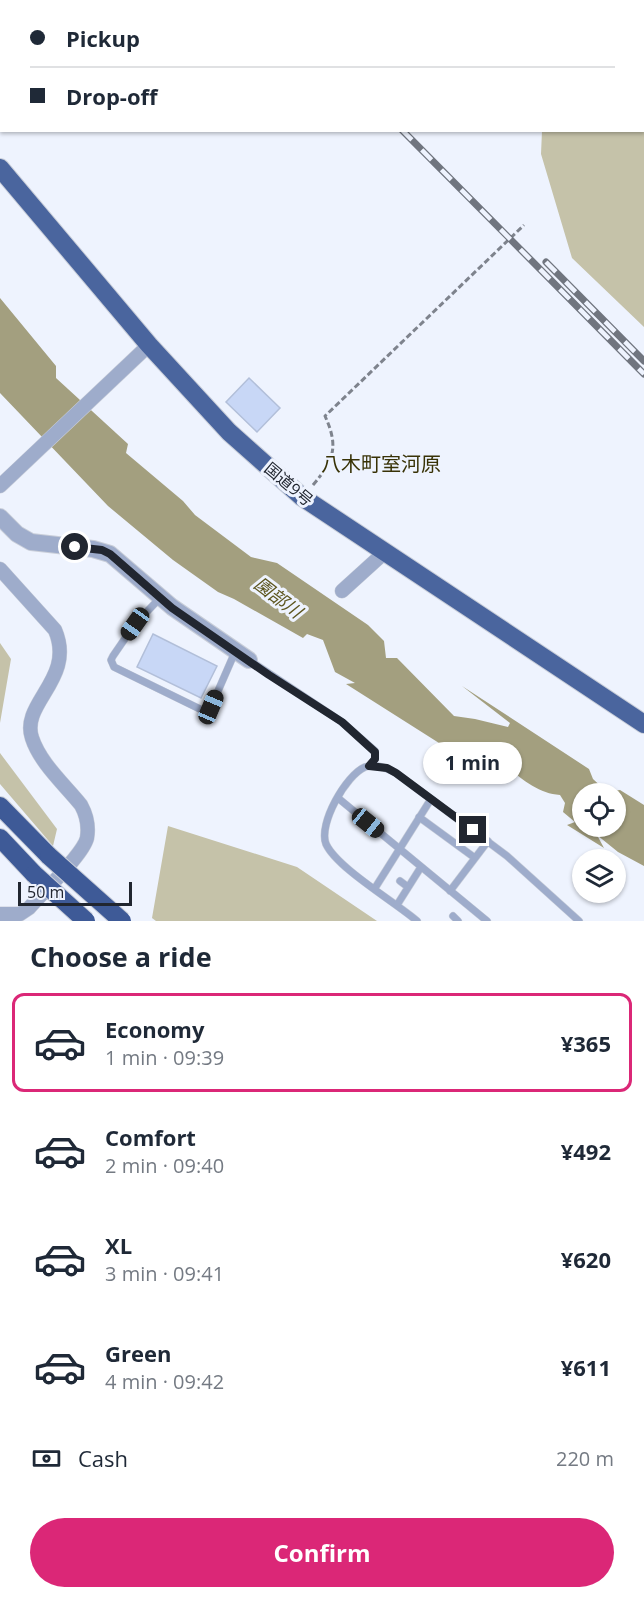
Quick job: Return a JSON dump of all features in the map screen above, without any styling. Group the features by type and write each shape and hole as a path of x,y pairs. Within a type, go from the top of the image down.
{"highway":[{"name":"国道9号","path":"0,168 96,285 143,351 302,497 476,615 644,724"},
{"path":"0,806 49,856 122,921"},
{"path":"0,838 34,874 86,921"}],"street":[{"path":"2,484 143,351"},
{"path":"0,517 17,534 31,542 93,549 110,554 161,597 242,655"},
{"path":"342,591 386,552"},
{"path":"0,569 55,630 59,640 61,650 58,669 32,718 31,735 38,752 81,805 86,814 88,827 82,848 29,908 20,915 0,914"}],"lane":[{"path":"161,597 135,624 113,656 111,660 114,667 206,712 242,655 342,722 375,752 375,759 369,766 356,773 329,813 324,834 326,843 337,859 417,921"},
{"path":"369,766 387,768 431,799 507,856 579,921"},
{"path":"338,798 484,920"},
{"path":"375,888 431,799"},
{"path":"419,817 475,858"},
{"path":"450,891 488,842"},
{"path":"397,904 421,867"},
{"path":"400,881 408,887"}],"path":[{"path":"302,497 331,464 333,448 331,429 325,416 524,225"}],"shaded area":[{"path":"542,132 644,132 644,327 572,258 541,154"},
{"path":"0,643 11,659 0,723"},
{"path":"0,753 57,829 53,846 0,784"},
{"path":"168,826 297,867 377,921 156,921 152,918"}],"water":[{"name":"園部川","path":"0,298 56,366 56,378 128,444 126,453 183,501 195,515 251,557 277,563 368,625 384,641 386,658 397,658 454,716 508,727 510,723 462,686 589,769 597,783 572,783 572,820 563,812 565,803 560,795 538,789 505,765 491,765 464,754 480,769 346,684 355,683 335,672 323,640 307,634 303,638 218,592 173,560 108,506 0,393"},
{"path":"626,794 644,805 644,866 626,856 626,849 614,849 599,837 626,837"},
{"path":"586,837 598,837 604,848"}],"building":[{"path":"249,378 280,408 257,432 226,402"},
{"path":"153,634 217,666 201,698 137,667"}],"railway":[{"path":"404,132 644,374"},
{"path":"546,262 644,361"}],"district":[{"name":"八木町室河原","path":"381,464"}],"route":[{"path":"75,547 102,550 110,554 172,608 342,722 375,752 375,759 369,766 387,768 396,773 473,830"}]}
